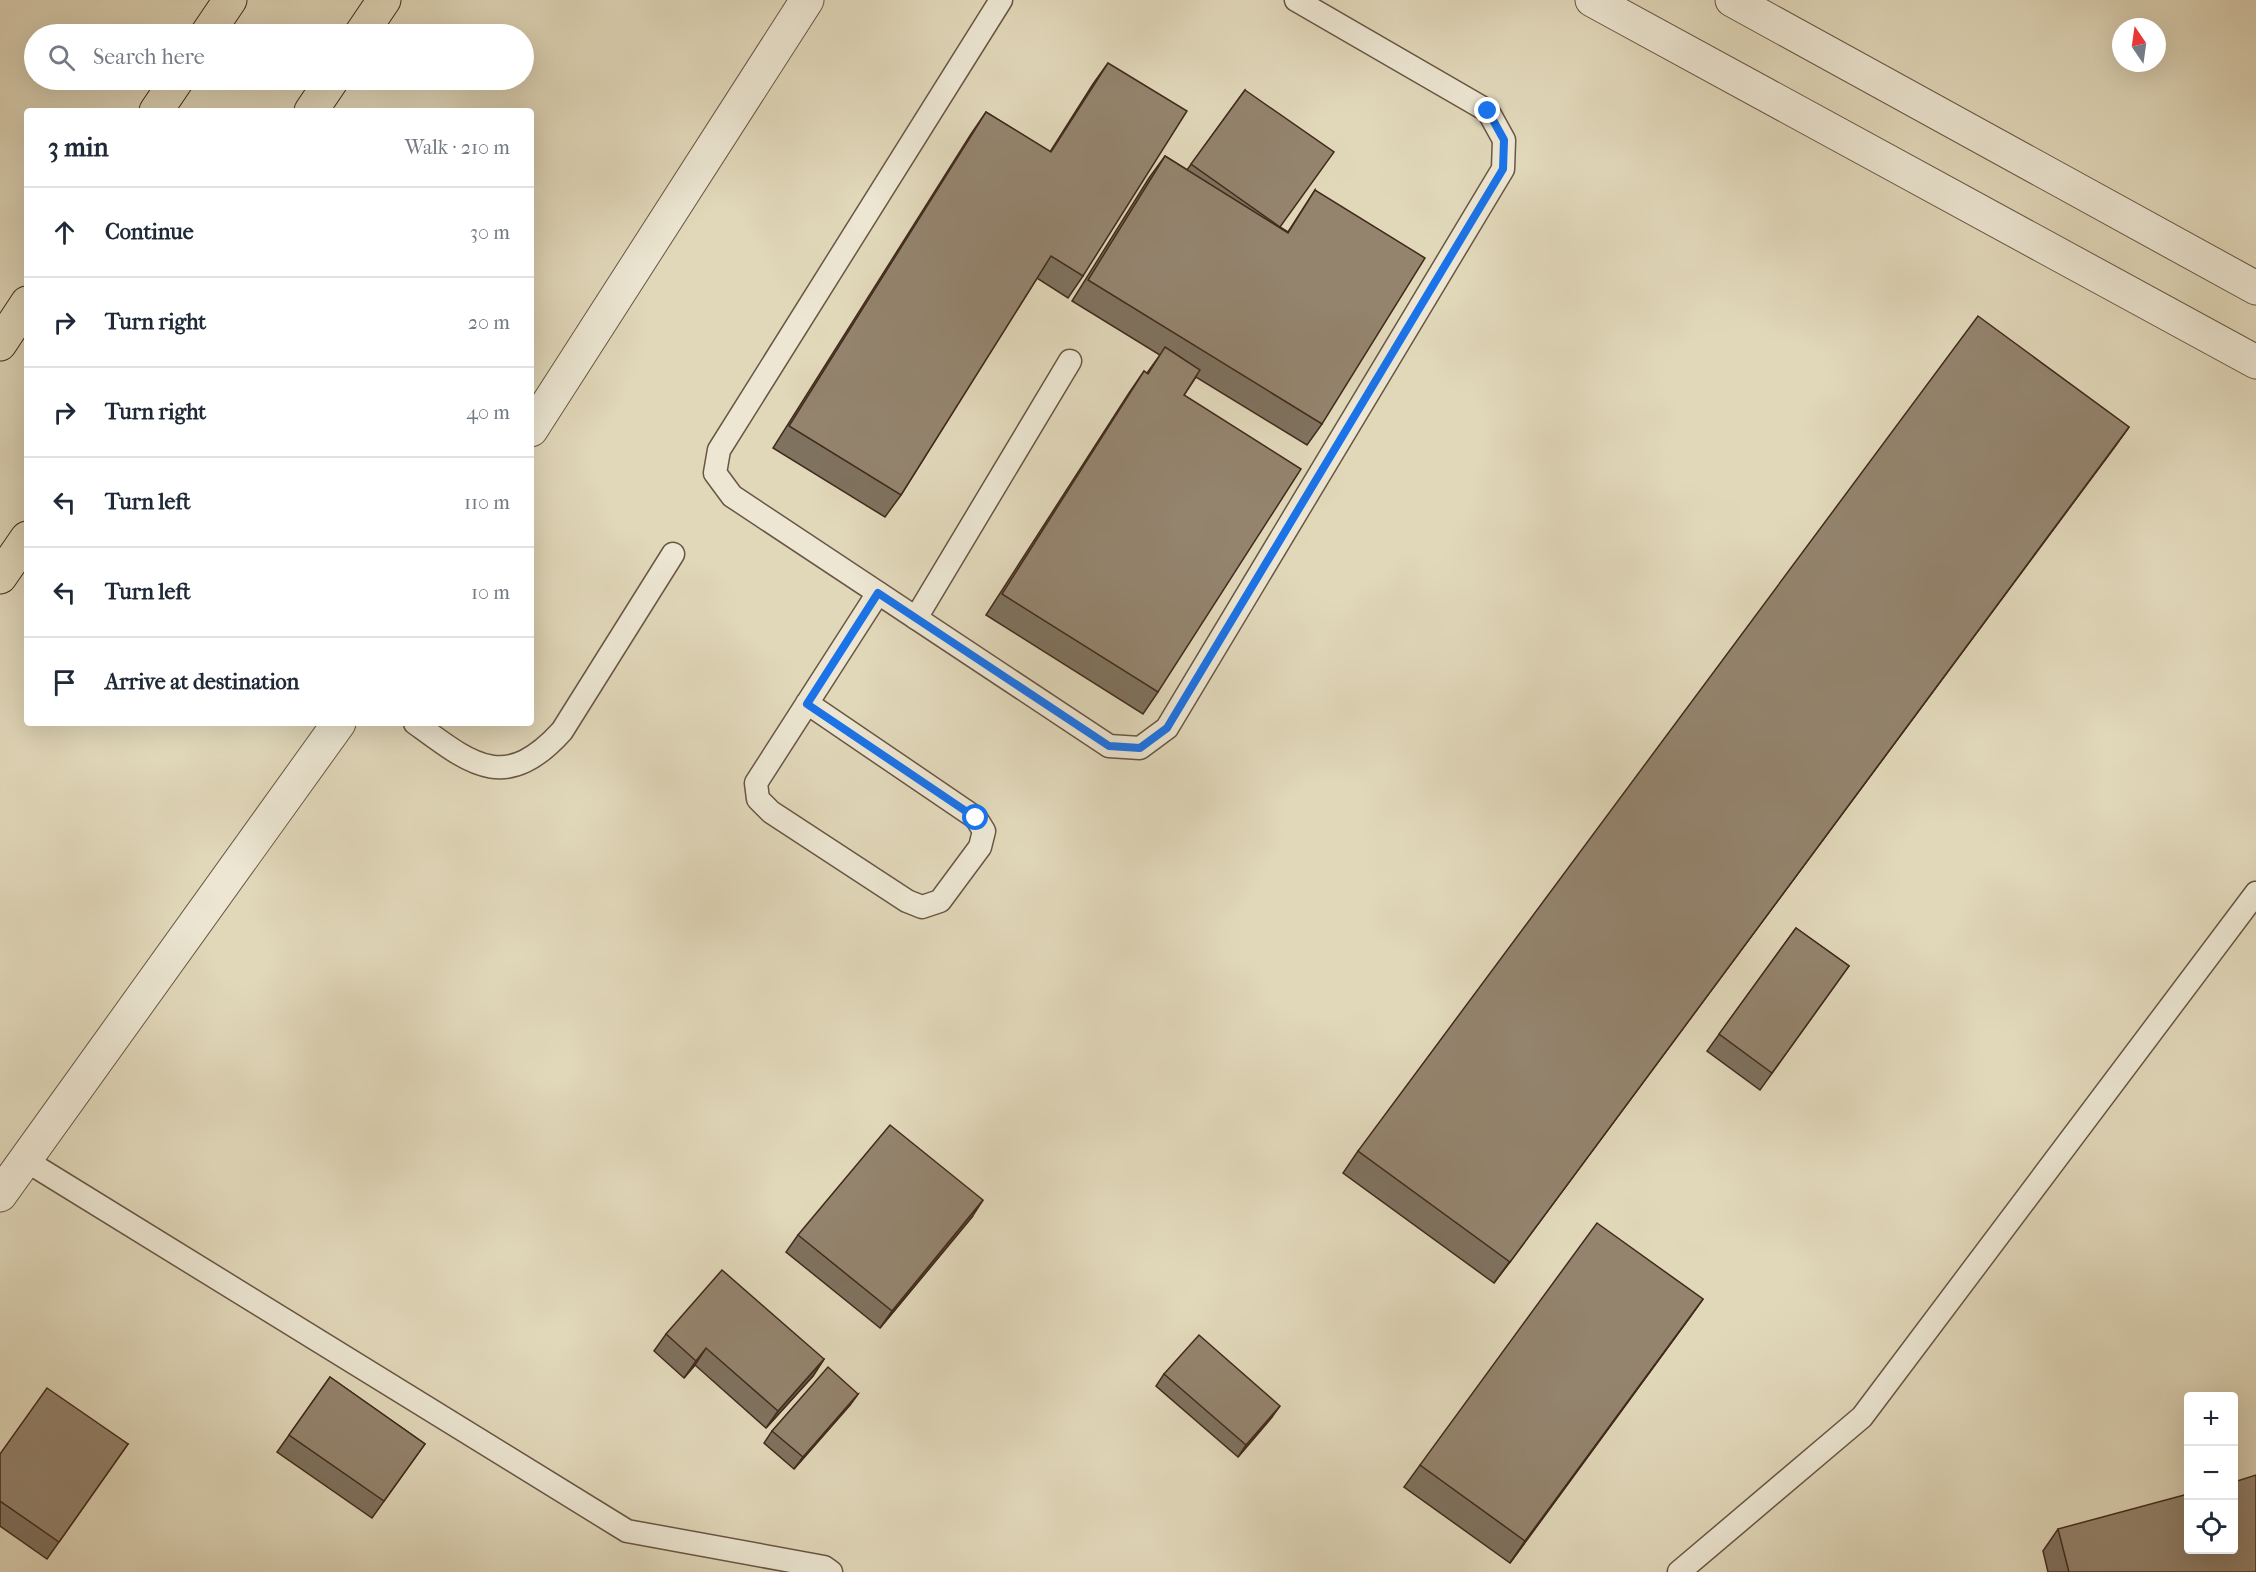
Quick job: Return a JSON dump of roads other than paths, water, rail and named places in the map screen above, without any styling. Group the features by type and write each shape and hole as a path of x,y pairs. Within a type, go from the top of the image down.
{"highway":[{"path":"214,24 230,0"},
{"path":"368,24 384,0"},
{"path":"158,108 170,90"},
{"path":"313,108 325,90"},
{"path":"0,344 24,308"},
{"path":"0,577 24,542"}],"street":[{"path":"534,425 807,0"},
{"path":"1592,0 2256,362"},
{"path":"1732,0 2256,288"},
{"path":"0,1195 337,726"}],"lane":[{"path":"1001,0 719,450 715,473 732,496 1109,746 1140,748 1167,728 1503,169 1504,140 1488,111 1296,0"},
{"path":"916,618 1070,361"},
{"path":"419,726 464,759 488,767 512,766 541,754 562,731 673,554"},
{"path":"807,704 976,818 984,831 980,847 940,901 922,907 908,901 771,812 758,800 756,783 878,593"},
{"path":"1679,1572 1862,1416 2256,893"},
{"path":"25,1160 627,1531 824,1567 831,1572"}]}
